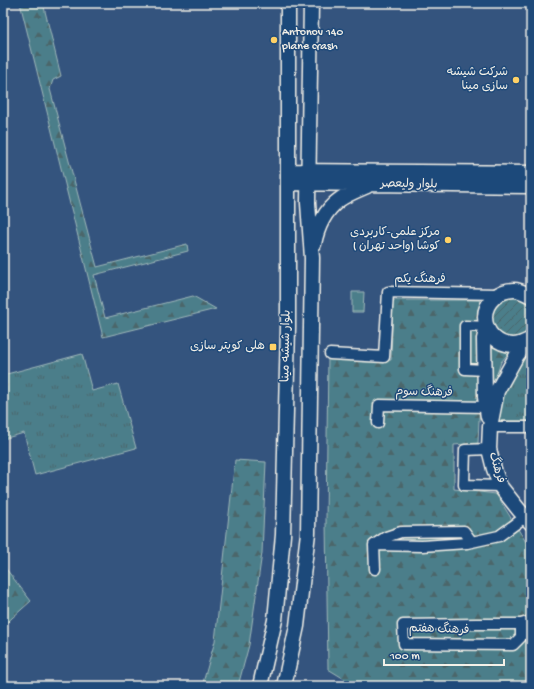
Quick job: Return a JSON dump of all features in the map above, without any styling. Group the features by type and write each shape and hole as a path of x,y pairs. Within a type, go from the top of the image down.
{"main road":[{"name":"بلوار شیشه مینا","path":"260,686 275,620 282,535 288,326 288,3"},
{"name":"بلوار شیشه مینا","path":"284,686 297,626 308,533 312,258 308,203 311,3"},
{"name":"بلوار ولیعصر","path":"288,177 531,173"},
{"name":"بلوار ولیعصر","path":"308,177 372,184 531,186"},
{"path":"312,258 321,223 330,209 339,200 372,184"},
{"path":"498,294 514,290 531,290"},
{"path":"514,290 531,296"},
{"name":"فرهنگ","path":"498,294 491,300 485,317 487,327 491,334 497,340 505,344 514,345 531,339"},
{"name":"فرهنگ","path":"487,327 484,339 485,397 490,427 490,449 494,470 500,486 528,520"},
{"name":"فرهنگ","path":"490,427 497,391 518,355 531,339"},
{"path":"276,612 298,616"}],"street":[{"name":"فرهنگ یکم","path":"330,354 384,357 388,292 498,294"},
{"path":"484,370 465,369 465,326 487,327"},
{"name":"فرهنگ سوم","path":"378,423 379,405 487,407"},
{"path":"490,427 531,427"},
{"path":"490,449 465,450 464,485 500,486"},
{"path":"374,569 374,545 386,537 401,532 464,531 472,542 499,536 528,520"},
{"name":"فرهنگ هفتم","path":"526,623 522,637 513,645 404,644 404,625 526,623"}],"green space":[{"path":"20,3 43,3 61,76 53,80 50,89 97,267 187,244 188,251 94,275 105,318 193,296 216,309 103,337"},
{"path":"352,292 364,292 363,312 352,312"},
{"path":"515,296 528,302 531,306 531,332 521,339 500,337 491,325 492,311 501,300"},
{"path":"393,300 480,300 480,396 478,443 454,445 454,489 496,494 531,550 531,686 356,686 328,669 326,522 328,356 391,360"},
{"path":"488,336 513,348 501,362 488,400"},
{"path":"531,347 531,421 494,421 501,391 519,361"},
{"path":"82,354 92,391 118,384 136,448 35,475 24,433 3,439 3,375"},
{"path":"235,460 266,462 262,553 249,645 238,686 202,686 215,641"},
{"path":"3,565 31,601 3,626"}],"place":[{"name":"Antonov 140 plane crash","path":"274,40"},
{"name":"شرکت شیشه سازی مینا","path":"516,80"},
{"name":"مرکز علمی-کاربردی کوشا (واحد تهران )","path":"448,240"},
{"name":"هلی کوپتر سازی","path":"273,347"}]}
